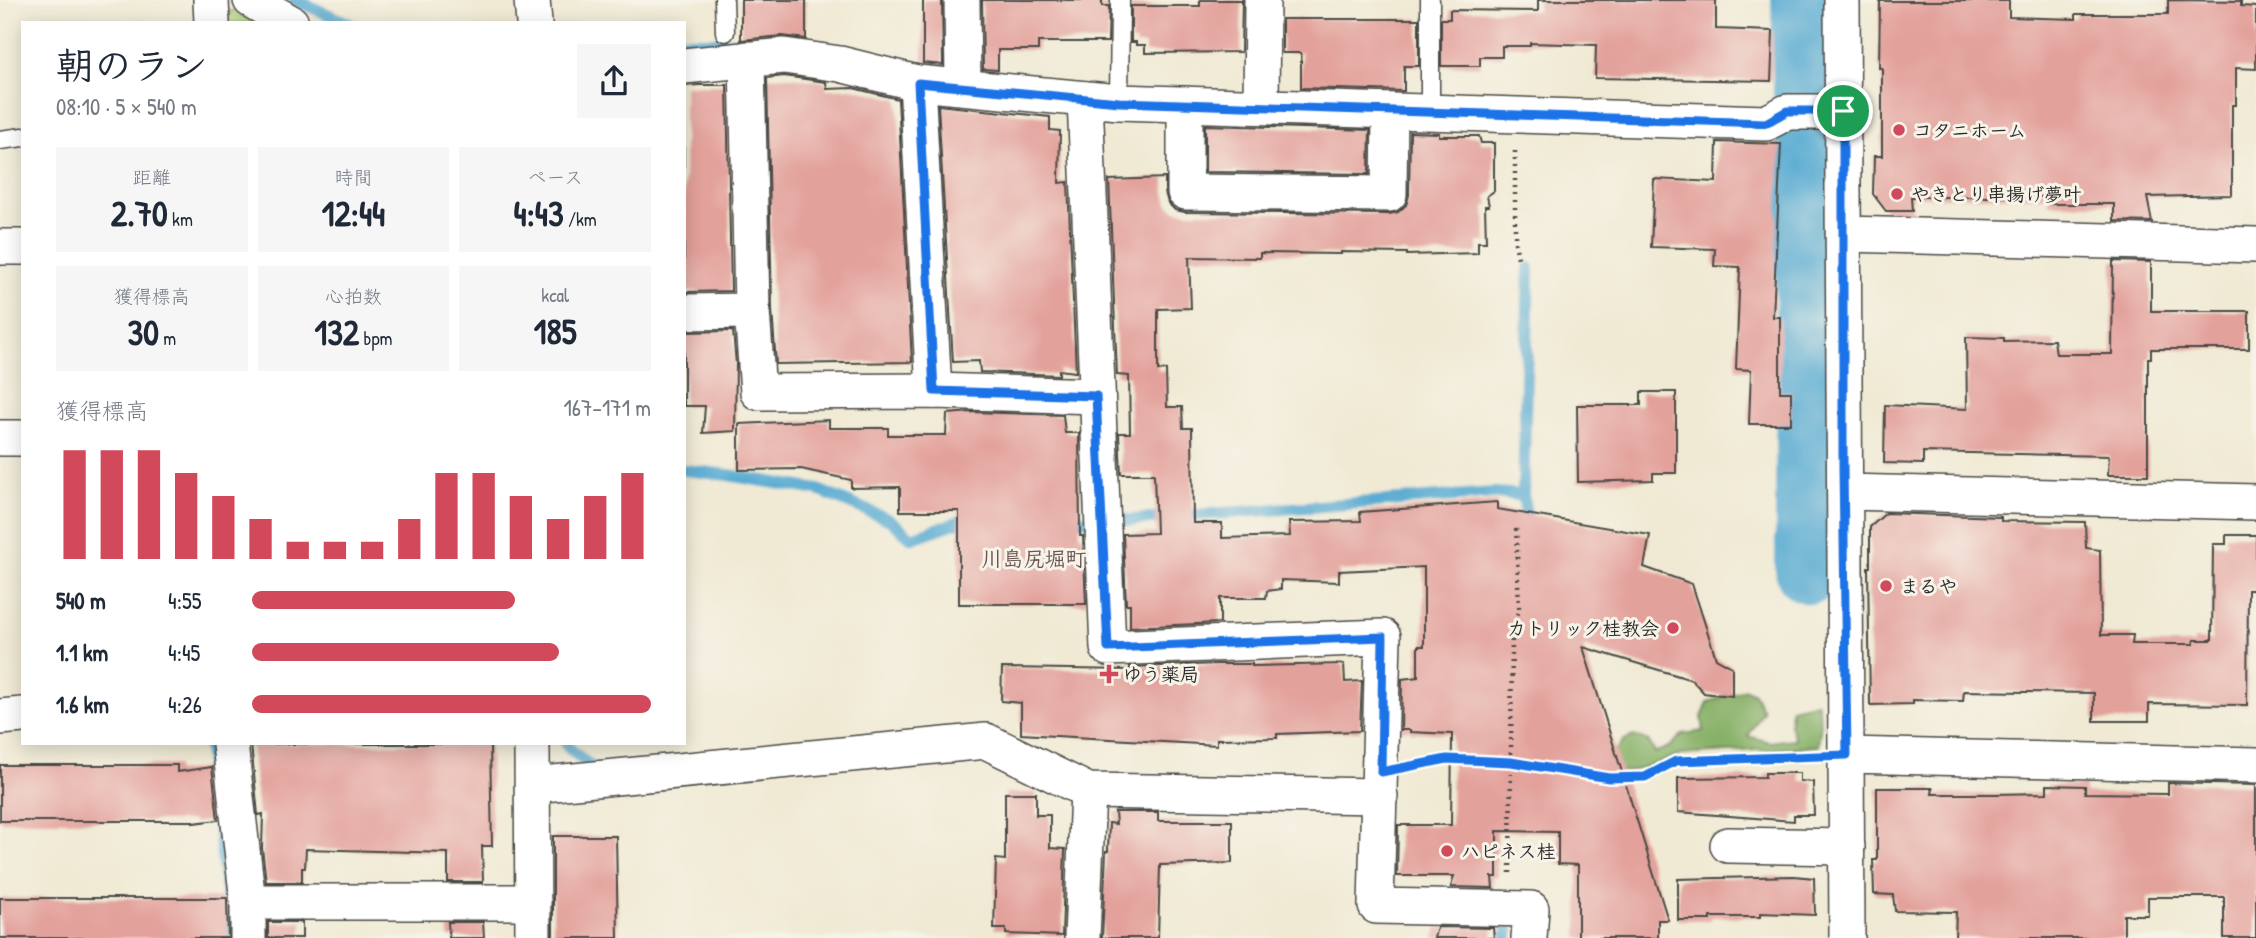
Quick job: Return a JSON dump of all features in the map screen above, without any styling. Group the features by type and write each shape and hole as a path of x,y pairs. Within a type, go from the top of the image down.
{"street":[{"path":"211,0 212,21"},
{"path":"251,0 288,21"},
{"path":"532,0 534,21"},
{"path":"962,0 963,87"},
{"path":"1261,106 1262,0"},
{"path":"1842,0 1847,938"},
{"path":"729,40 758,392 934,391 1096,396"},
{"path":"686,65 729,40 784,56 918,83 1102,100 1766,123 1787,111 1843,111"},
{"path":"918,83 934,391"},
{"path":"1102,100 1096,396 1108,648 1383,637 1376,906 1531,909 1529,938"},
{"path":"1185,104 1185,192 1389,194 1390,111"},
{"path":"1844,234 2256,245"},
{"path":"0,247 21,247"},
{"path":"686,312 752,311"},
{"path":"0,439 21,438"},
{"path":"1844,492 2256,502"},
{"path":"0,717 21,715"},
{"path":"533,785 986,741 1088,791 1381,784"},
{"path":"230,745 248,902 248,938"},
{"path":"532,745 533,938"},
{"path":"1847,755 2256,765"},
{"path":"1082,938 1088,791"},
{"path":"1728,845 1847,847"},
{"path":"248,902 533,902"}],"lane":[{"path":"1102,100 1120,0"},
{"path":"1430,0 1430,112"},
{"path":"0,140 21,137"}],"path":[{"path":"1516,115 1515,243 1518,258"},
{"path":"1509,909 1512,635 1519,608 1516,525"},
{"path":"1381,784 1447,759 1511,762 1609,778 1645,777 1676,761 1847,755"}],"green space":[{"path":"235,10 247,12 266,21 221,21 221,14"},
{"path":"1746,689 1754,693 1763,711 1748,736 1769,742 1795,739 1790,725 1791,708 1817,702 1821,722 1818,746 1681,755 1629,772 1609,770 1605,765 1624,740 1634,736 1649,742 1655,753 1671,746 1683,734 1704,731 1702,717 1708,702"}],"water":[{"path":"1782,0 1814,0 1816,94 1798,94 1794,67 1783,66"}],"building":[{"path":"741,0 806,0 806,39 782,36 741,40"},
{"path":"923,0 942,0 943,65 923,63"},
{"path":"982,0 1102,0 1102,6 1109,6 1108,42 1038,42 1038,50 998,50 998,70 983,69"},
{"path":"1200,0 1242,0 1241,52 1145,53 1145,45 1131,42 1131,6 1200,6"},
{"path":"1538,0 1716,0 1716,29 1773,31 1771,81 1595,78 1596,45 1530,43 1530,46 1502,46 1502,57 1480,57 1480,66 1441,66 1441,19 1450,19 1450,10 1538,11"},
{"path":"2168,0 2241,1 2241,6 2256,7 2256,69 2236,68 2236,105 2232,105 2232,195 2147,197 2152,222 2114,221 2114,204 2049,204 2049,197 1911,197 1912,211 1886,211 1873,194 1874,156 1882,156 1880,1 2009,1 2009,17 2076,19 2076,14 2168,14"},
{"path":"1282,19 1419,19 1419,66 1404,66 1404,91 1301,88 1301,53 1282,53"},
{"path":"784,76 826,82 827,89 853,88 898,99 912,362 776,364 772,310 767,78"},
{"path":"727,85 731,291 686,292 686,86"},
{"path":"938,105 1050,117 1050,130 1060,131 1059,183 1068,182 1076,372 1059,370 1059,375 980,372 979,361 953,362"},
{"path":"1205,125 1370,130 1369,174 1205,172"},
{"path":"1410,132 1439,133 1439,136 1479,136 1481,143 1494,143 1494,191 1487,196 1489,206 1485,206 1486,242 1478,242 1478,253 1260,253 1260,258 1189,257 1191,308 1158,309 1158,371 1166,370 1167,407 1182,407 1183,428 1192,428 1193,523 1222,523 1222,538 1290,536 1289,522 1361,521 1360,512 1497,502 1497,509 1650,535 1644,567 1692,584 1716,658 1732,667 1732,696 1711,694 1704,693 1692,680 1583,647 1668,920 1658,920 1658,938 1578,938 1578,865 1558,864 1558,832 1497,831 1497,877 1492,877 1493,888 1451,887 1454,876 1397,876 1398,825 1451,825 1452,734 1401,730 1402,679 1418,677 1418,646 1424,646 1424,567 1339,571 1339,582 1281,580 1281,589 1267,591 1266,598 1220,598 1220,623 1130,627 1130,604 1126,604 1123,534 1156,533 1154,474 1121,474 1119,433 1130,433 1129,376 1117,375 1109,180 1165,178 1168,203 1175,210 1185,212 1389,214 1398,212 1406,205 1409,195"},
{"path":"1717,142 1781,144 1773,317 1780,317 1780,392 1791,392 1791,424 1749,424 1751,370 1736,369 1740,267 1714,266 1715,249 1651,247 1654,179 1716,182"},
{"path":"2113,261 2151,262 2151,311 2249,311 2249,349 2151,349 2151,358 2148,358 2148,475 2108,475 2109,456 1923,452 1923,464 1884,463 1885,405 1967,409 1966,337 2004,338 2004,341 2054,340 2056,354 2112,354"},
{"path":"733,331 736,364 735,431 703,433 705,406 686,406 686,332"},
{"path":"1641,392 1676,392 1676,473 1653,473 1653,480 1578,482 1577,405 1641,405"},
{"path":"972,412 1063,415 1065,433 1079,433 1080,536 1083,536 1086,604 959,604 959,511 900,511 900,487 851,488 851,480 801,469 739,470 739,424 829,420 829,428 888,428 888,435 946,435 947,414"},
{"path":"1886,513 2001,517 2001,521 2085,522 2086,548 2100,550 2101,635 2133,635 2132,644 2194,644 2194,640 2212,640 2213,544 2226,544 2226,535 2256,535 2256,590 2248,590 2247,705 2149,704 2149,721 2094,721 2094,693 1964,691 1963,701 1913,700 1913,704 1870,705 1870,527"},
{"path":"1344,664 1345,682 1362,681 1360,731 1277,734 1277,738 1217,739 1217,745 1021,734 1021,703 1001,701 1002,668 1130,670 1130,667"},
{"path":"251,745 490,745 492,846 482,846 483,882 448,882 448,853 306,849 302,882 266,882 262,848 263,814 258,815"},
{"path":"0,765 177,765 177,772 212,767 218,820 193,823 0,821"},
{"path":"1765,773 1800,773 1800,781 1813,782 1814,815 1794,815 1794,821 1678,812 1678,778 1765,777"},
{"path":"2168,783 2256,785 2256,938 2224,938 2224,897 2148,897 2148,915 2124,915 2124,938 1955,938 1956,912 1895,911 1893,895 1874,894 1877,788 1933,788 1932,794 1996,794 2047,793 2047,785 2085,786 2085,793 2168,794"},
{"path":"1005,793 1036,793 1036,815 1050,815 1050,848 1065,849 1062,936 1006,934 1006,929 994,929 996,859 1005,860"},
{"path":"1115,812 1158,812 1158,821 1232,821 1232,863 1160,865 1158,938 1102,938 1106,851 1109,823 1116,824"},
{"path":"553,836 616,836 618,938 553,938"},
{"path":"1794,876 1814,878 1815,915 1760,913 1760,917 1678,920 1678,879"},
{"path":"0,898 227,898 228,938 0,938"},
{"path":"268,922 302,922 302,938 268,938"},
{"path":"448,922 483,922 484,938 449,938"},
{"path":"1437,927 1493,928 1494,938 1434,938"}],"waterway":[{"path":"295,0 343,21"},
{"path":"1806,0 1811,215 1810,569"},
{"path":"686,42 761,42"},
{"path":"1795,133 1797,183 1811,215"},
{"path":"1528,529 1523,495 1529,268"},
{"path":"686,470 818,490 890,520 912,538 963,520 975,520"},
{"path":"1063,520 1132,520 1494,493 1523,495"},
{"path":"209,745 213,782"},
{"path":"567,745 597,772"},
{"path":"216,803 227,899 227,938"},
{"path":"1507,938 1508,929"}],"place":[{"name":"コタニホーム","path":"1899,130"},
{"name":"やきとり串揚げ夢叶","path":"1897,194"},
{"name":"まるや","path":"1886,586"},
{"name":"カトリック桂教会","path":"1673,628"},
{"name":"ゆう薬局","path":"1109,674"},
{"name":"ハピネス桂","path":"1447,851"}],"district":[{"name":"川島尻堀町","path":"1034,559"}],"route":[{"path":"918,83 1119,102 1766,123 1787,111 1843,111 1843,467 1847,755 1676,761 1645,777 1609,778 1511,762 1447,759 1381,772 1383,637 1108,648 1096,396 934,391 918,83"}]}
